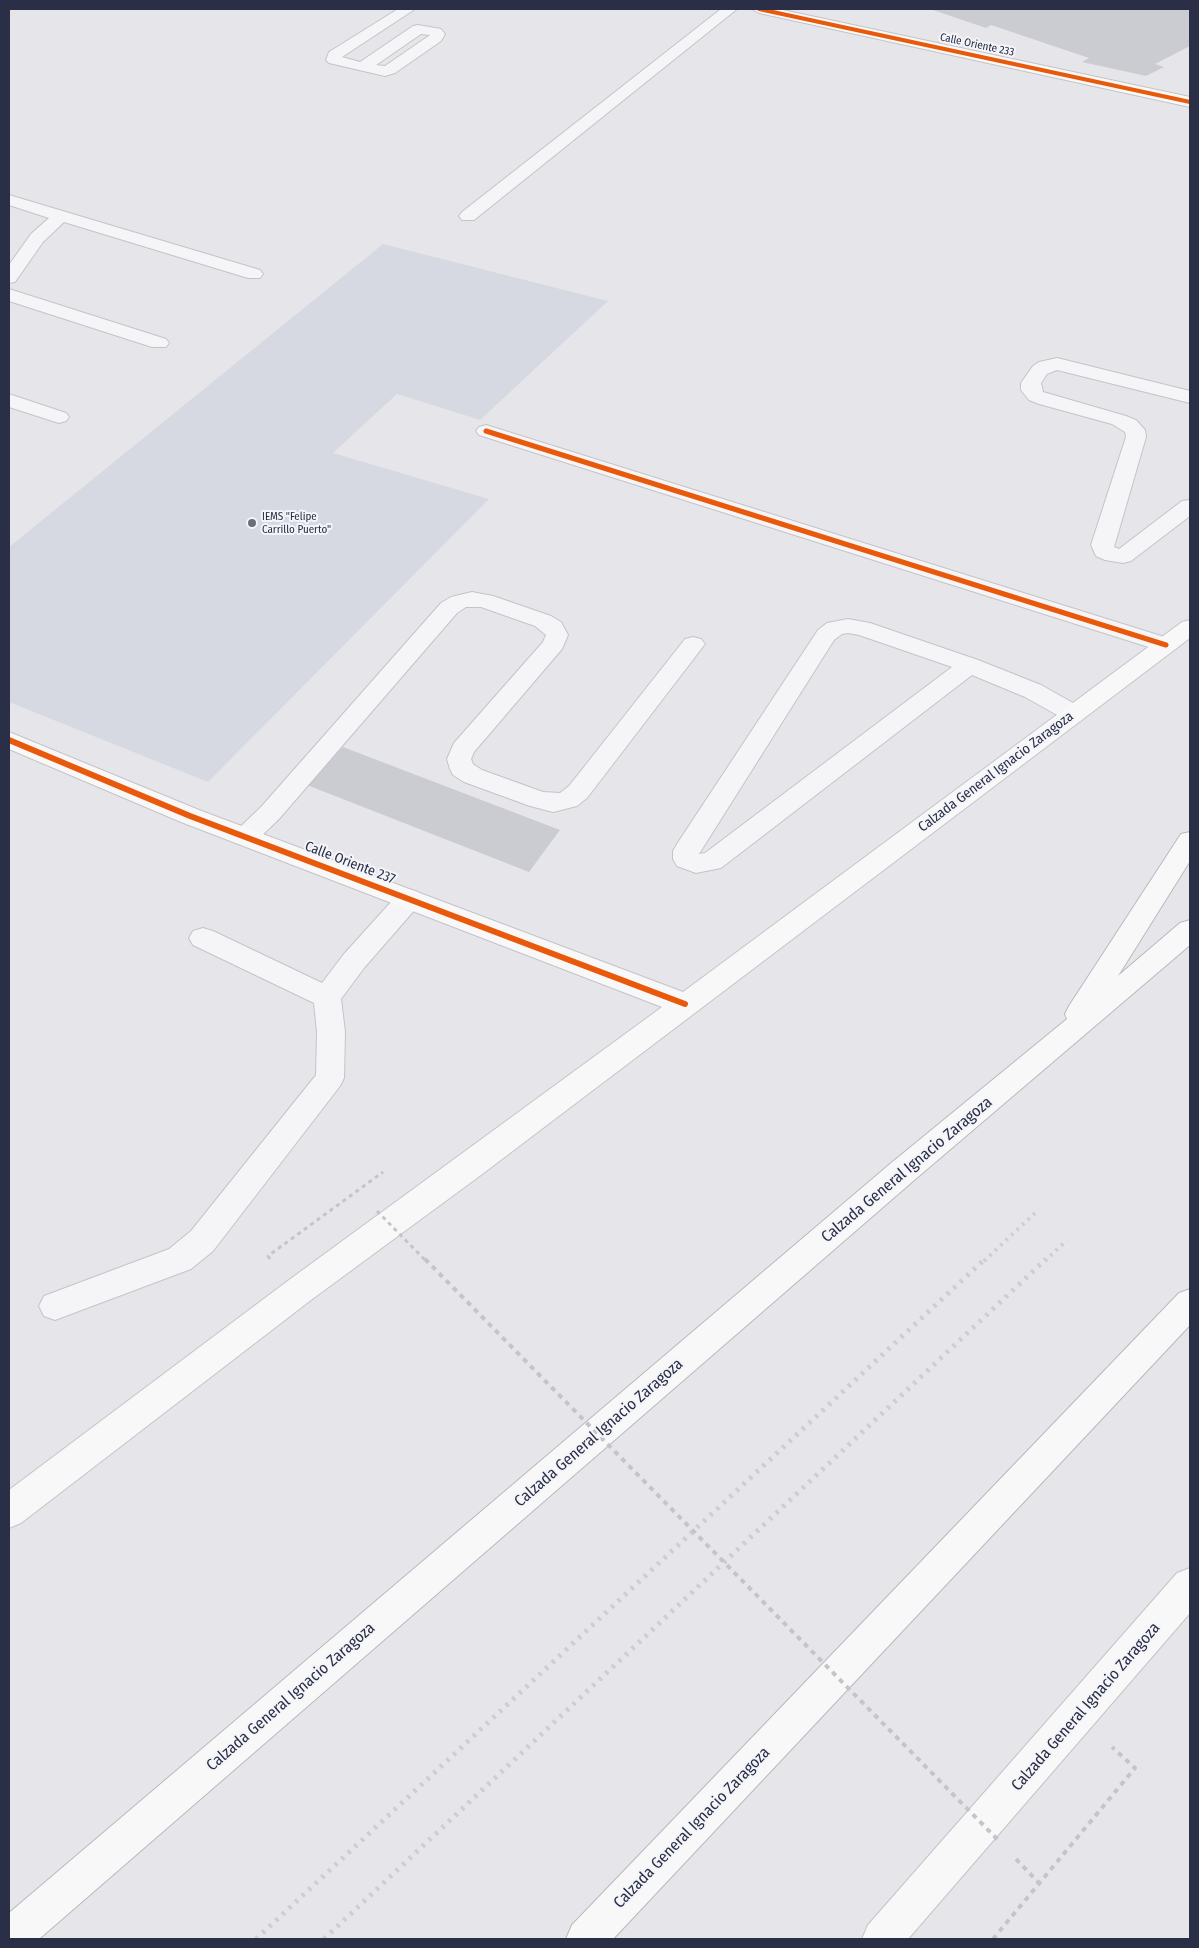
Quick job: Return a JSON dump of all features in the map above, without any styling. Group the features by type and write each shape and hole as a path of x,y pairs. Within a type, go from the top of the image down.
{"main road":[{"name":"Calle Oriente 233","path":"759,9 1190,102"},
{"name":"Calzada General Ignacio Zaragoza","path":"9,1511 300,1290 1190,627"},
{"name":"Calle Oriente 237","path":"9,740 190,816 685,1004"},
{"path":"1063,1039 1190,841"},
{"name":"Calzada General Ignacio Zaragoza","path":"9,1939 901,1173 1063,1039 1190,930"},
{"name":"Calzada General Ignacio Zaragoza","path":"586,1939 1190,1303"},
{"name":"Calzada General Ignacio Zaragoza","path":"882,1939 1190,1586"}],"street":[{"path":"363,67 332,58 408,9"},
{"path":"468,216 730,9"},
{"path":"9,200 254,274"},
{"path":"9,278 37,238 61,216"},
{"path":"9,295 159,343"},
{"path":"1190,398 1057,364 1046,366 1040,370 1031,384 1031,390 1036,396 1119,420 1129,424 1134,430 1136,436 1102,545 1104,551 1113,555 1123,556 1190,506"},
{"path":"9,400 59,417"},
{"path":"486,431 1166,645"},
{"path":"246,836 270,813 443,615 459,602 472,599 485,601 543,621 553,627 557,635 554,644 463,749 459,759 462,769 473,776 539,800 553,803 568,800 578,792 694,644"},
{"path":"970,665 712,861 696,864 686,859 686,851 691,842 826,635 835,628 848,626 862,628 970,665 1032,691 1074,714"},
{"path":"55,1306 180,1259 202,1242 330,1078 332,1032 327,997 354,961 409,899"},
{"path":"203,938 327,997"}],"path":[{"path":"268,1256 389,1168"},
{"path":"377,1210 1006,1849"},
{"path":"993,1939 1135,1768"},
{"path":"1013,1856 1039,1883"}],"shaded area":[{"name":"IEMS \"Felipe Carrillo Puerto\"","path":"383,244 608,301 480,420 397,394 333,453 489,499 208,782 9,702 9,547"}],"building":[{"path":"930,9 1190,9 1190,46 1155,64 1164,67 1146,76 1082,62 1089,58 991,25 986,28"},
{"path":"343,747 560,830 529,872 307,785"}],"railway":[{"path":"984,1261 1035,1213"},
{"path":"1045,1261 1067,1240"},
{"path":"256,1939 985,1259"},
{"path":"324,1939 1046,1259"}],"cycle path":[{"path":"759,9 1190,102"},
{"path":"486,431 1166,645"},
{"path":"9,740 190,816 685,1004"}],"place":[{"name":"IEMS \"Felipe Carrillo Puerto\"","path":"252,523"}]}
